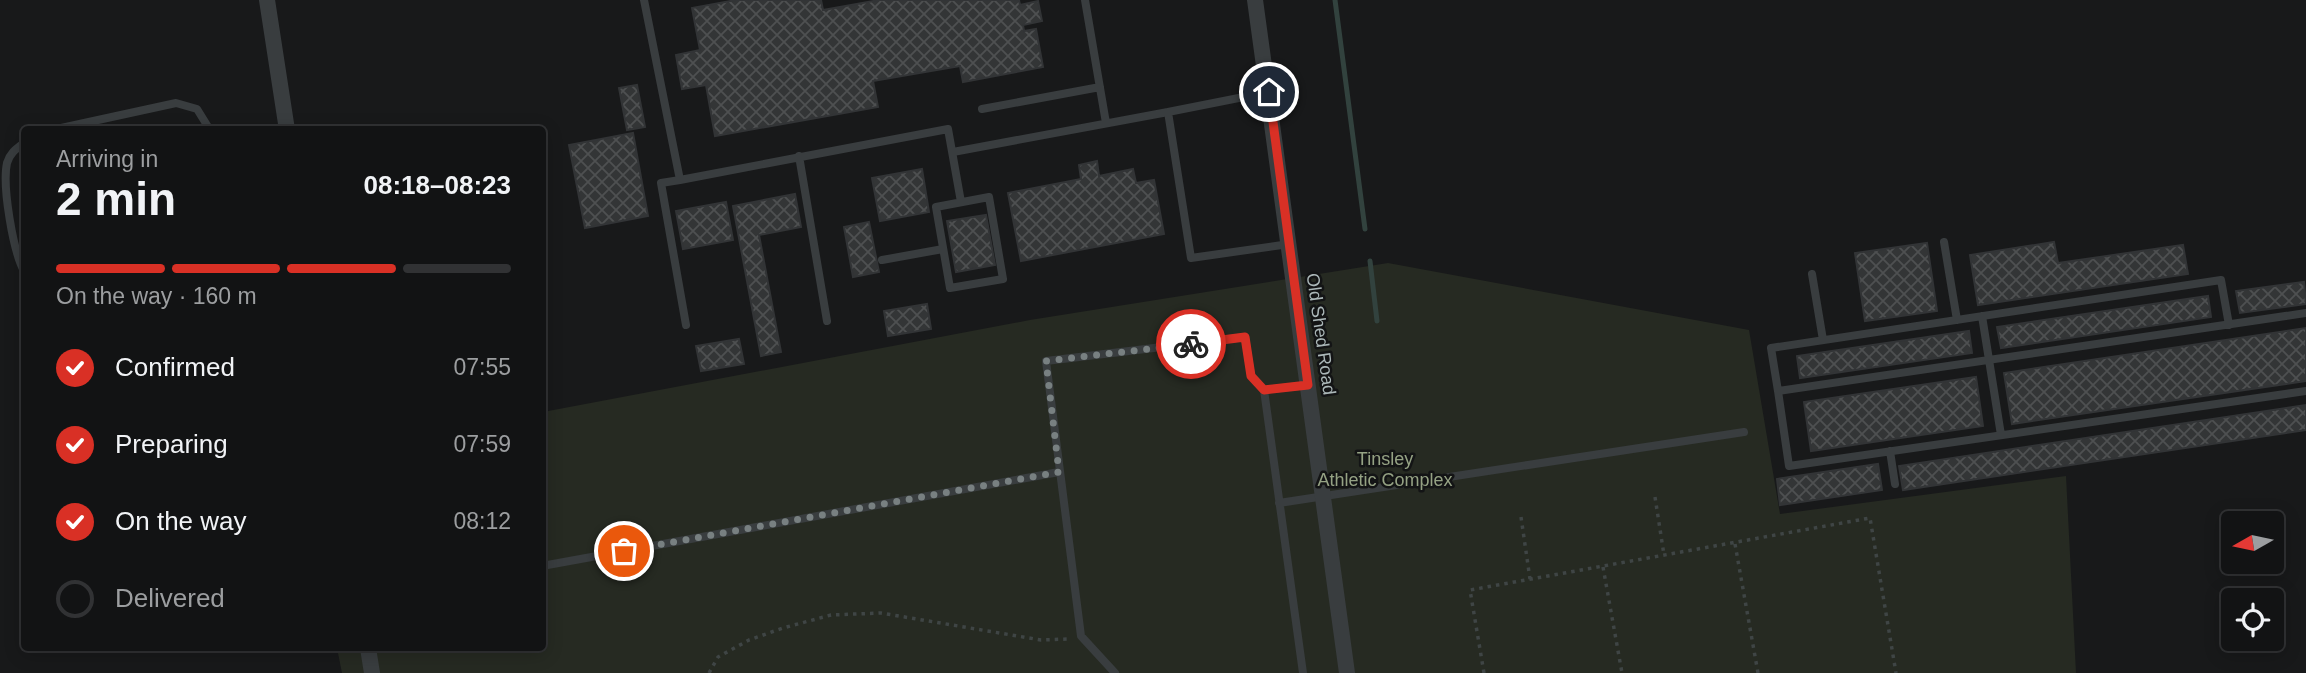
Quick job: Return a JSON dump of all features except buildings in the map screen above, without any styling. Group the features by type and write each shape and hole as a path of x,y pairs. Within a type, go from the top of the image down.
{"street":[{"path":"267,0 286,126"},
{"name":"Old Shed Road","path":"1255,0 1347,673"},
{"path":"368,651 372,673"}],"lane":[{"path":"644,0 680,180"},
{"path":"1085,0 1106,123"},
{"path":"982,109 1100,87"},
{"path":"953,152 1269,92"},
{"path":"70,126 176,103 197,109 208,126"},
{"path":"1168,112 1191,258 1289,244"},
{"path":"686,325 662,183 948,129 961,202"},
{"path":"21,145 13,151 7,163 6,183 15,248 21,263"},
{"path":"799,156 827,321"},
{"path":"989,198 1003,279 950,288 936,207 961,202 989,198"},
{"path":"1944,243 1957,320"},
{"path":"882,260 943,249"},
{"path":"1812,274 1823,340"},
{"path":"2229,324 2221,280 1771,348 1789,466 2306,391"},
{"path":"1778,391 2306,313"},
{"path":"1982,316 2001,435"},
{"path":"1115,673 1081,636 1046,361 1245,337 1251,376 1264,390 1303,673"},
{"path":"1264,390 1308,385"},
{"path":"1279,503 1744,432"},
{"path":"1890,451 1895,484"},
{"path":"546,565 1059,472"}],"path":[{"path":"1655,497 1664,555"},
{"path":"1521,517 1530,579"},
{"path":"1484,673 1470,590 1870,519 1896,673"},
{"path":"1735,543 1758,673"},
{"path":"1603,567 1622,673"},
{"path":"709,673 718,657 749,640 831,615 881,613 1051,641 1081,636"}],"green space":[{"name":"Tinsley Athletic Complex","path":"1388,263 1749,330 1780,514 2066,476 2076,673 342,673 338,651 546,651 546,411 1030,320"}],"waterway":[{"path":"1335,0 1365,229"},
{"path":"1370,261 1377,321"}],"way so far":[{"path":"624,551 1059,472 1046,361 1191,344"}],"route":[{"path":"1191,344 1245,337 1251,376 1264,390 1308,385 1269,92"}]}
